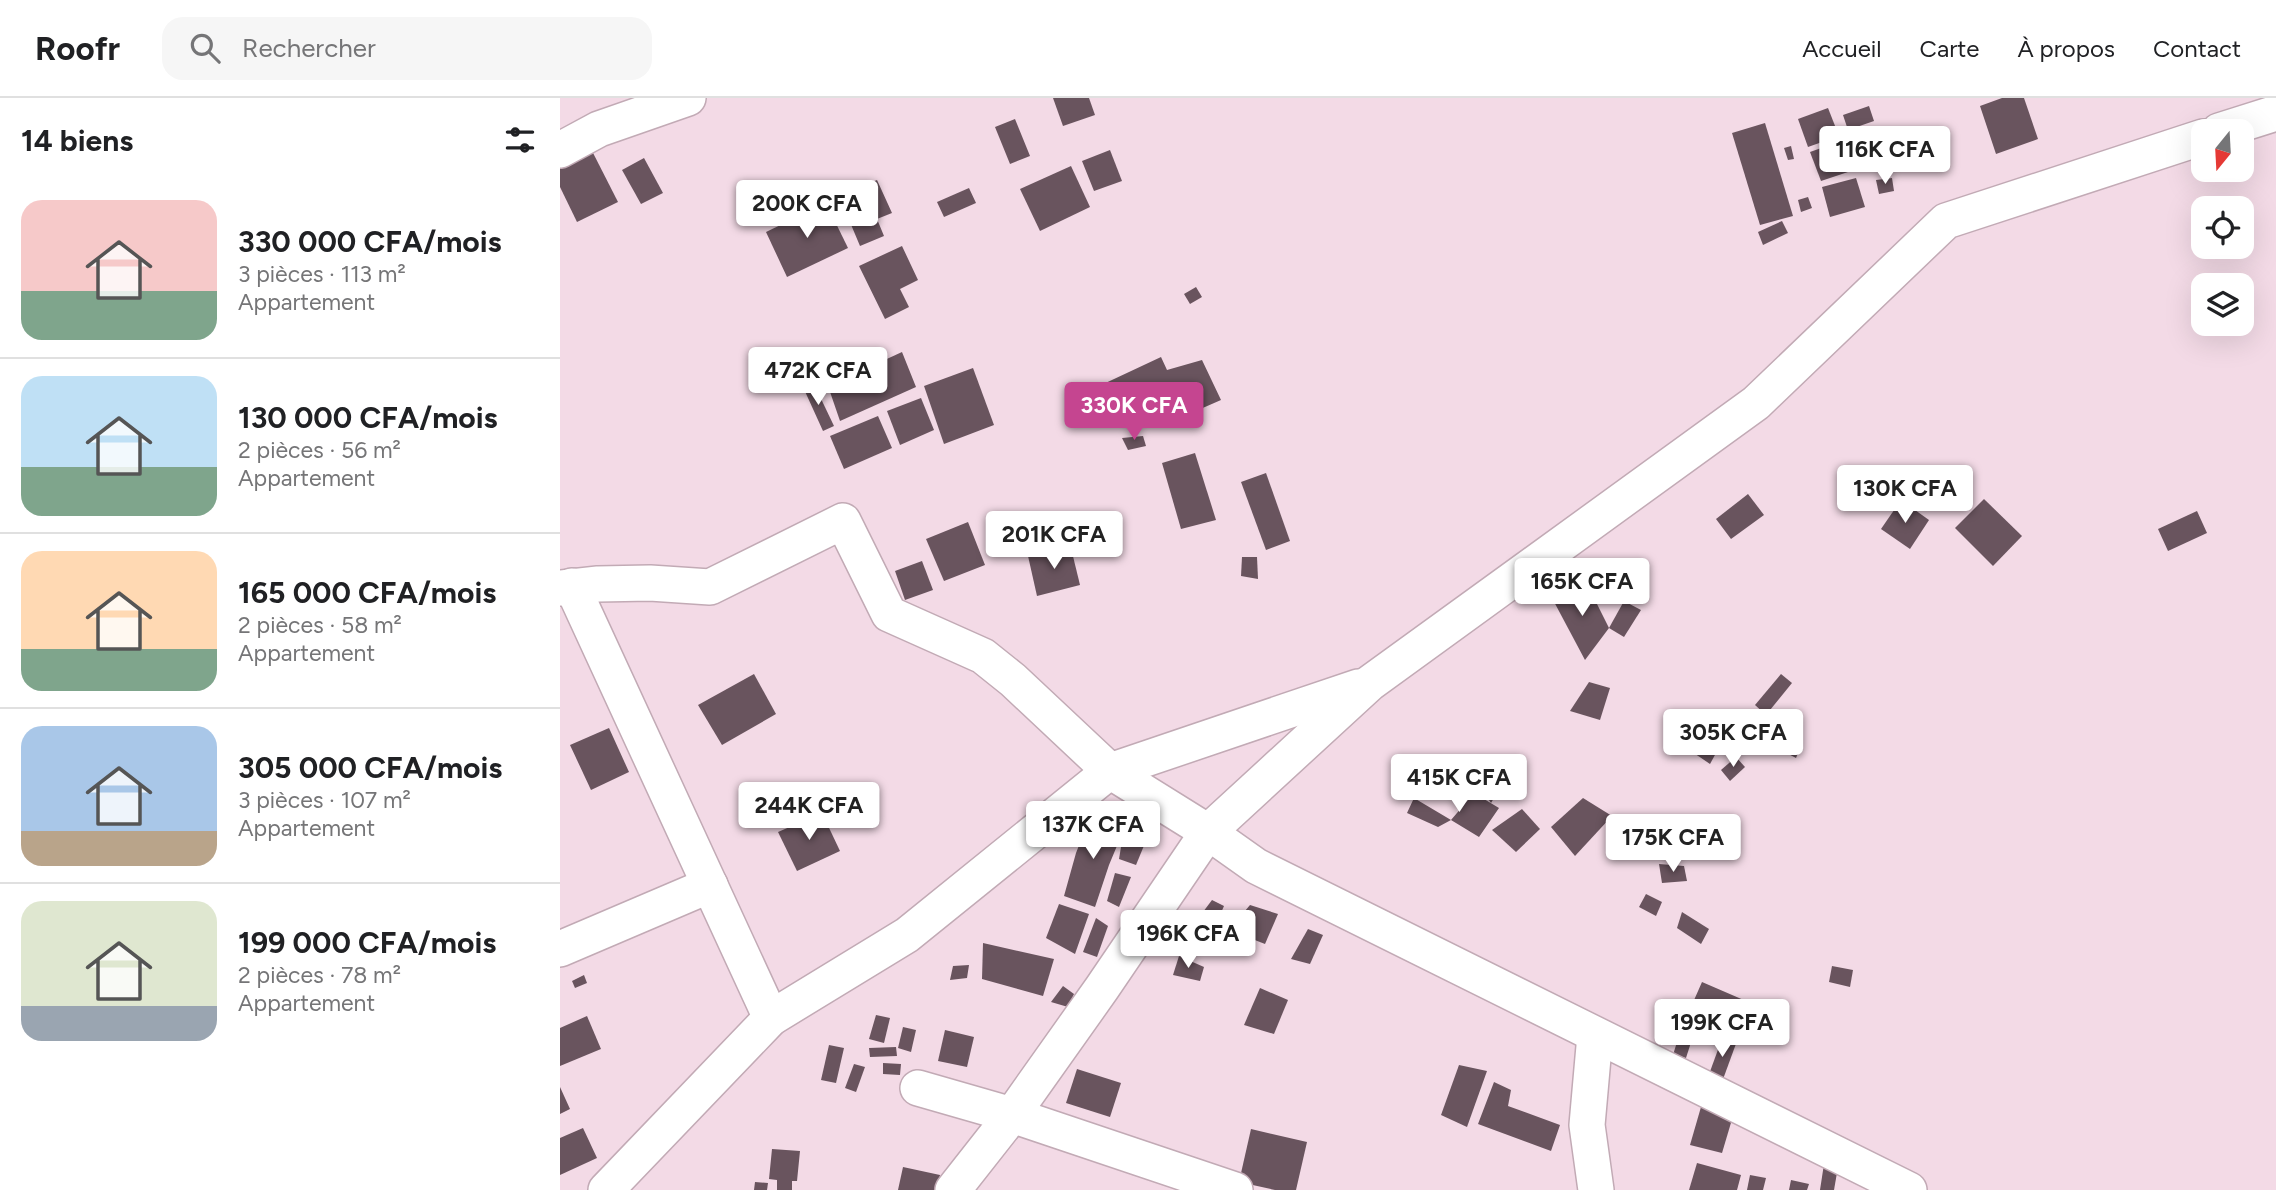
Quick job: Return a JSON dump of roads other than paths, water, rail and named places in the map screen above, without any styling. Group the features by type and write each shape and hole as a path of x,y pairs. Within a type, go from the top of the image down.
{"street":[{"path":"560,150 599,130 688,98"},
{"path":"2254,120 2276,113"},
{"path":"953,1190 1012,1115 1208,832 1370,683 1756,402 1946,221 2191,140"},
{"path":"771,1018 566,587 650,583 710,587 843,521 889,614 983,656 1013,680 1110,771 1208,832 1256,866 1909,1190"},
{"path":"606,1190 771,1018 907,935 1110,771 1370,683"},
{"path":"560,949 710,885"},
{"path":"1595,1035 1587,1125 1596,1190"},
{"path":"919,1088 1012,1115 1235,1190"}]}
